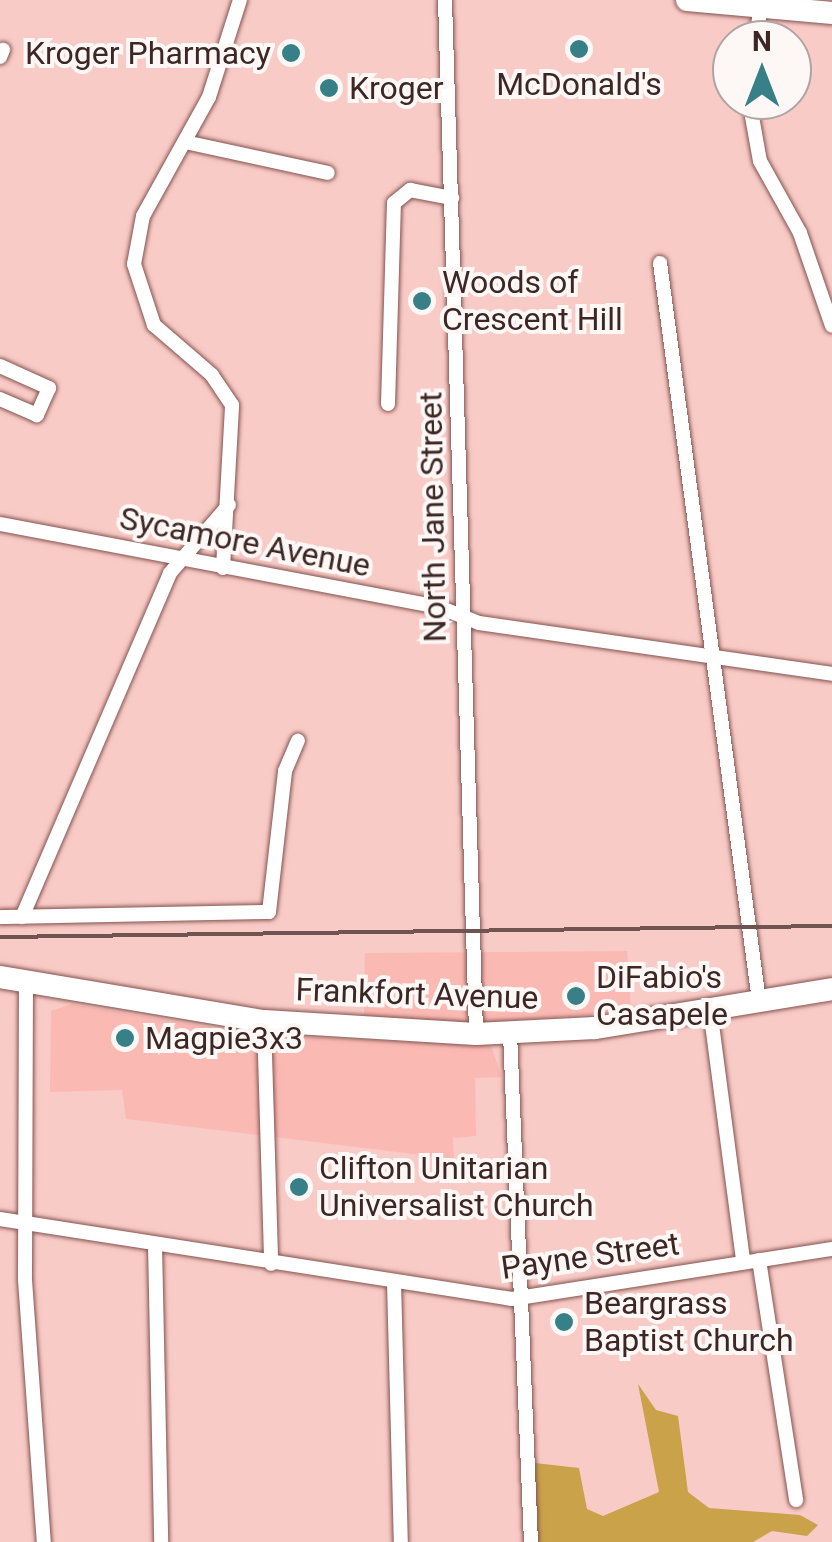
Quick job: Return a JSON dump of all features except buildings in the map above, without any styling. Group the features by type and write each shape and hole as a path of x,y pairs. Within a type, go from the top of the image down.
{"main road":[{"path":"687,0 760,10 832,12"},
{"name":"Frankfort Avenue","path":"0,977 264,1021 476,1034 710,1009 832,989"}],"street":[{"path":"223,568 232,405 154,325 134,276 143,216 185,142 240,0"},
{"name":"North Jane Street","path":"444,0 476,1034"},
{"path":"759,20 760,10"},
{"path":"752,120 760,161 800,233 832,326"},
{"path":"185,142 328,173"},
{"path":"388,404 394,203 410,190 452,198"},
{"path":"660,263 760,1001"},
{"path":"0,366 49,388 37,415 0,399"},
{"path":"22,917 181,558 229,504"},
{"name":"Sycamore Avenue","path":"0,524 464,616 832,674"},
{"path":"0,918 272,910 286,770 298,741"},
{"path":"26,982 27,1224 44,1542"},
{"path":"710,1009 796,1500"},
{"path":"264,1021 271,1264"},
{"path":"510,1033 530,1542"},
{"name":"Payne Street","path":"0,1219 271,1264 520,1298 832,1248"},
{"path":"155,1245 162,1542"},
{"path":"394,1282 400,1542"}],"shaded area":[{"path":"627,951 631,1011 483,1023 364,1016 365,953"},
{"path":"71,1004 251,1034 491,1046 502,1077 475,1078 476,1136 453,1138 454,1159 126,1119 122,1090 50,1092 51,1011"},
{"path":"638,1384 656,1410 678,1416 688,1492 709,1508 800,1515 818,1525 807,1536 772,1531 753,1542 535,1542 535,1463 579,1468 587,1509 603,1516 659,1492"}],"railway":[{"path":"0,937 832,926"}],"place":[{"name":"McDonald's","path":"579,49"},
{"name":"Kroger Pharmacy","path":"291,53"},
{"name":"Kroger","path":"329,88"},
{"name":"Woods of Crescent Hill","path":"422,301"},
{"name":"DiFabio's Casapele","path":"576,996"},
{"name":"Magpie3x3","path":"125,1038"},
{"name":"Clifton Unitarian Universalist Church","path":"299,1187"},
{"name":"Beargrass Baptist Church","path":"564,1322"}]}
